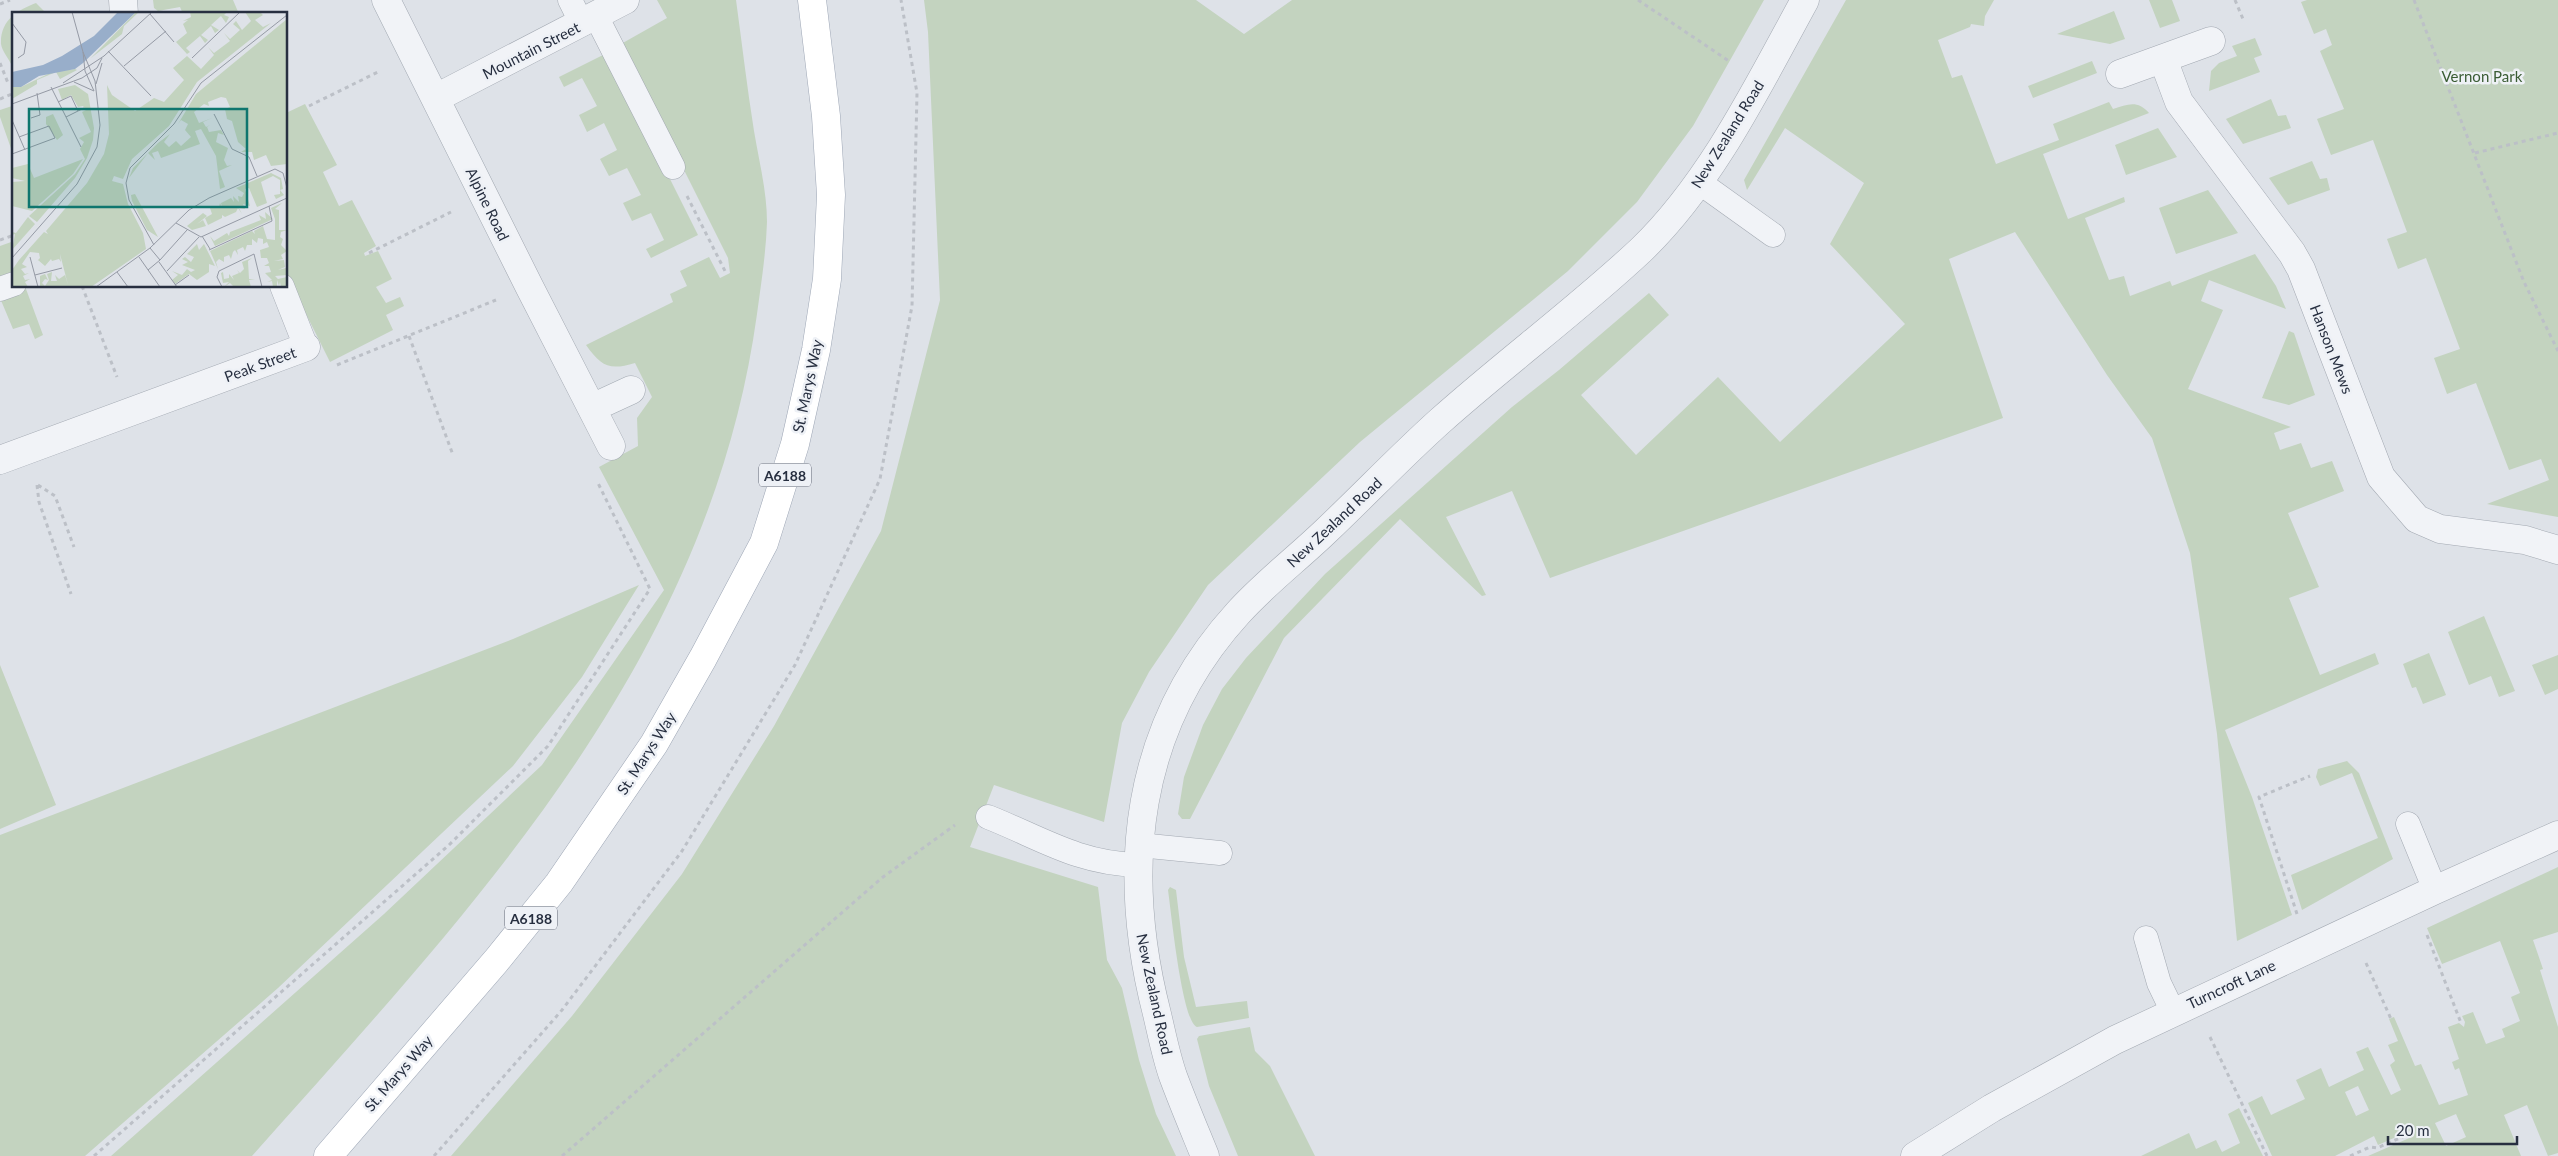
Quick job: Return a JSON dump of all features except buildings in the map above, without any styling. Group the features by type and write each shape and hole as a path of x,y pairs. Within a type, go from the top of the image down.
{"main road":[{"name":"St. Marys Way","path":"328,1156 496,961 559,883 654,744 703,658 764,543 795,444 816,350 827,279 831,195 826,116 812,0"}],"street":[{"name":"Alpine Road","path":"386,0 611,446"},
{"name":"Mountain Street","path":"436,98 583,13 625,0"},
{"name":"New Zealand Road","path":"1205,1156 1172,1073 1152,992 1138,903 1138,855 1145,797 1160,740 1179,699 1204,657 1238,613 1440,422 1643,248 1700,182 1745,110 1805,0"},
{"path":"2120,74 2212,41"},
{"name":"Hanson Mews","path":"2163,59 2179,102 2292,253 2301,269 2381,477 2399,501 2416,519 2440,529 2525,540 2558,550"},
{"name":"Peak Street","path":"12,456 306,347"},
{"path":"592,408 631,390"},
{"name":"Turncroft Lane","path":"1915,1156 1992,1108 2115,1040 2435,890 2558,835"}],"lane":[{"path":"583,13 672,167"},
{"path":"1700,182 1773,235"},
{"path":"0,289 12,285"},
{"path":"283,288 306,347"},
{"path":"988,817 1063,851 1110,864 1138,855 1220,853"},
{"path":"2408,824 2435,890"},
{"path":"2146,938 2159,983 2172,1012"}],"path":[{"path":"0,4 10,0"},
{"path":"1638,0 1729,62 1725,68"},
{"path":"2235,0 2243,19"},
{"path":"2414,0 2524,282 2558,351"},
{"path":"0,63 8,83"},
{"path":"309,106 388,67"},
{"path":"2445,79 2462,73"},
{"path":"0,99 12,94"},
{"path":"2475,153 2558,133"},
{"path":"672,167 725,271"},
{"path":"369,253 459,208"},
{"path":"0,240 12,236"},
{"name":"Peak Street","path":"306,347 316,374 529,286"},
{"path":"83,288 130,412"},
{"path":"409,336 453,455"},
{"path":"94,1156 449,845 548,746 650,589 586,458 611,446"},
{"path":"12,456 37,485 55,496 74,547"},
{"path":"37,485 38,502 71,594"},
{"path":"2299,922 2258,797 2310,776"},
{"path":"562,1156 883,877 960,822"},
{"path":"2424,926 2461,1023"},
{"path":"2366,962 2391,1019"},
{"path":"2208,1033 2267,1156"},
{"path":"2350,1156 2370,1147 2377,1148 2409,1134"}],"green space":[{"path":"153,0 233,0 238,12 182,12 180,7 158,11 154,8"},
{"path":"657,0 736,0 767,211 766,245 757,314 731,440 689,557 635,667 570,771 497,871 418,967 252,1156 111,1156 384,914 542,765 664,590 599,467 638,446 637,418 652,397 635,363 618,367 606,365 596,358 586,345 673,302 670,294 687,286 680,271 709,257 720,278 730,273 728,258 621,44 667,18"},
{"path":"924,0 1196,0 1244,34 1292,0 1764,0 1693,126 1637,202 1568,271 1360,442 1208,585 1149,672 1122,723 1104,822 994,785 970,847 1098,887 1107,960 1122,988 1139,1060 1156,1114 1176,1156 451,1156 572,1016 682,874 774,726 881,531 940,300 928,32"},
{"path":"1846,0 1994,0 1985,16 1984,26 1971,24 1970,27 1938,40 1952,78 1962,75 1996,164 2059,140 2053,124 2109,102 2113,109 2133,104 2141,106 2149,113 2043,154 2068,219 2124,197 2125,202 2085,218 2109,280 2124,276 2130,296 2170,281 2172,286 2255,254 2276,286 2286,309 2209,280 2201,301 2223,310 2188,389 2291,427 2274,433 2280,450 2301,443 2311,468 2332,461 2344,491 2288,513 2319,587 2289,598 2320,675 2375,653 2379,664 2225,730 2252,797 2292,915 2237,941 2217,734 2190,553 2152,438 2107,375 2015,232 1949,259 2003,418 1550,578 1512,491 1446,517 1486,595 1482,596 1400,519 1284,638 1190,819 1182,819 1178,814 1184,777 1203,725 1222,689 1246,658 1325,574 1512,407 1559,370 1649,293 1669,315 1581,395 1636,455 1718,377 1780,442 1905,324 1830,244 1864,183 1785,128 1747,190 1744,180"},
{"path":"2149,0 2172,0 2180,21 2160,28"},
{"name":"Vernon Park","path":"2307,0 2558,0 2558,517 2487,504 2549,480 2541,459 2509,470 2476,383 2447,394 2434,358 2460,349 2426,258 2398,269 2387,239 2407,232 2373,140 2331,155 2317,119 2344,109 2320,51 2332,45 2326,29 2314,34 2301,2"},
{"path":"36,3 45,12 18,12 23,9"},
{"path":"2114,11 2125,39 2110,44 2057,34"},
{"path":"11,17 12,66 1,44 1,36"},
{"path":"2255,38 2262,55 2254,58 2260,72 2209,91 2211,71 2219,63 2237,56 2232,46"},
{"path":"607,53 698,235 651,258 646,249 664,240 651,213 632,221 623,203 641,195 627,168 609,176 600,159 617,150 604,123 587,132 579,115 597,106 582,78 564,87 559,77"},
{"path":"2092,61 2097,73 2033,98 2028,86"},
{"path":"2271,99 2278,116 2286,115 2291,128 2243,144 2226,119"},
{"path":"305,104 337,165 323,172 339,206 352,200 376,246 364,253 365,256 378,251 392,279 376,287 386,303 400,297 404,306 386,315 393,330 330,362 288,278 288,112"},
{"path":"12,106 12,151 0,117 0,110"},
{"path":"2158,128 2177,157 2126,175 2115,145"},
{"path":"2312,161 2320,179 2327,178 2330,190 2288,205 2269,178"},
{"path":"2208,190 2238,233 2176,254 2159,208"},
{"path":"12,242 12,275 0,279 0,246"},
{"path":"26,289 43,335 35,339 29,324 13,329 0,298"},
{"path":"2289,331 2294,333 2315,395 2289,405 2262,398"},
{"path":"639,585 582,677 513,766 278,988 85,1156 0,1156 0,835 513,639"},
{"path":"2484,616 2515,691 2499,697 2491,676 2469,685 2448,632"},
{"path":"2429,653 2446,695 2423,704 2416,687 2412,688 2403,664"},
{"path":"2558,655 2558,689 2545,695 2532,665"},
{"path":"0,665 56,805 0,829"},
{"path":"2347,761 2359,773 2393,859 2302,910 2291,875 2378,838 2352,773 2320,786 2316,777 2318,769"},
{"path":"2558,867 2558,932 2533,940 2543,969 2540,970 2558,1027 2558,1153 2548,1156 2527,1105 2504,1115 2521,1156 2368,1156 2414,1136 2412,1130 2378,1145 2374,1136 2335,1156 2272,1156 2248,1103 2262,1096 2271,1115 2305,1099 2296,1080 2321,1068 2329,1087 2364,1070 2356,1052 2368,1047 2391,1095 2401,1090 2390,1065 2395,1061 2388,1045 2398,1041 2389,1019 2394,1017 2415,1066 2421,1064 2439,1105 2468,1095 2459,1068 2455,1070 2452,1062 2459,1059 2448,1027 2459,1023 2464,1027 2465,1022 2462,1016 2473,1012 2486,1044 2505,1037 2502,1029 2520,1021 2511,997 2520,993 2500,941 2442,964 2427,928","holes":["2358,1086 2369,1110 2356,1116 2345,1092","2456,1114 2466,1137 2446,1146 2435,1123"]},
{"path":"1170,887 1176,890 1184,957 1196,1007 1247,1001 1249,1018 1197,1027 1192,1020 1182,987 1178,964 1168,890"},
{"path":"1250,1027 1255,1051 1270,1066 1315,1156 1238,1156 1209,1086 1197,1039 1199,1036"},
{"path":"2239,1108 2263,1156 2141,1156 2189,1133 2196,1149 2216,1140 2222,1152 2240,1143 2228,1114"}]}
